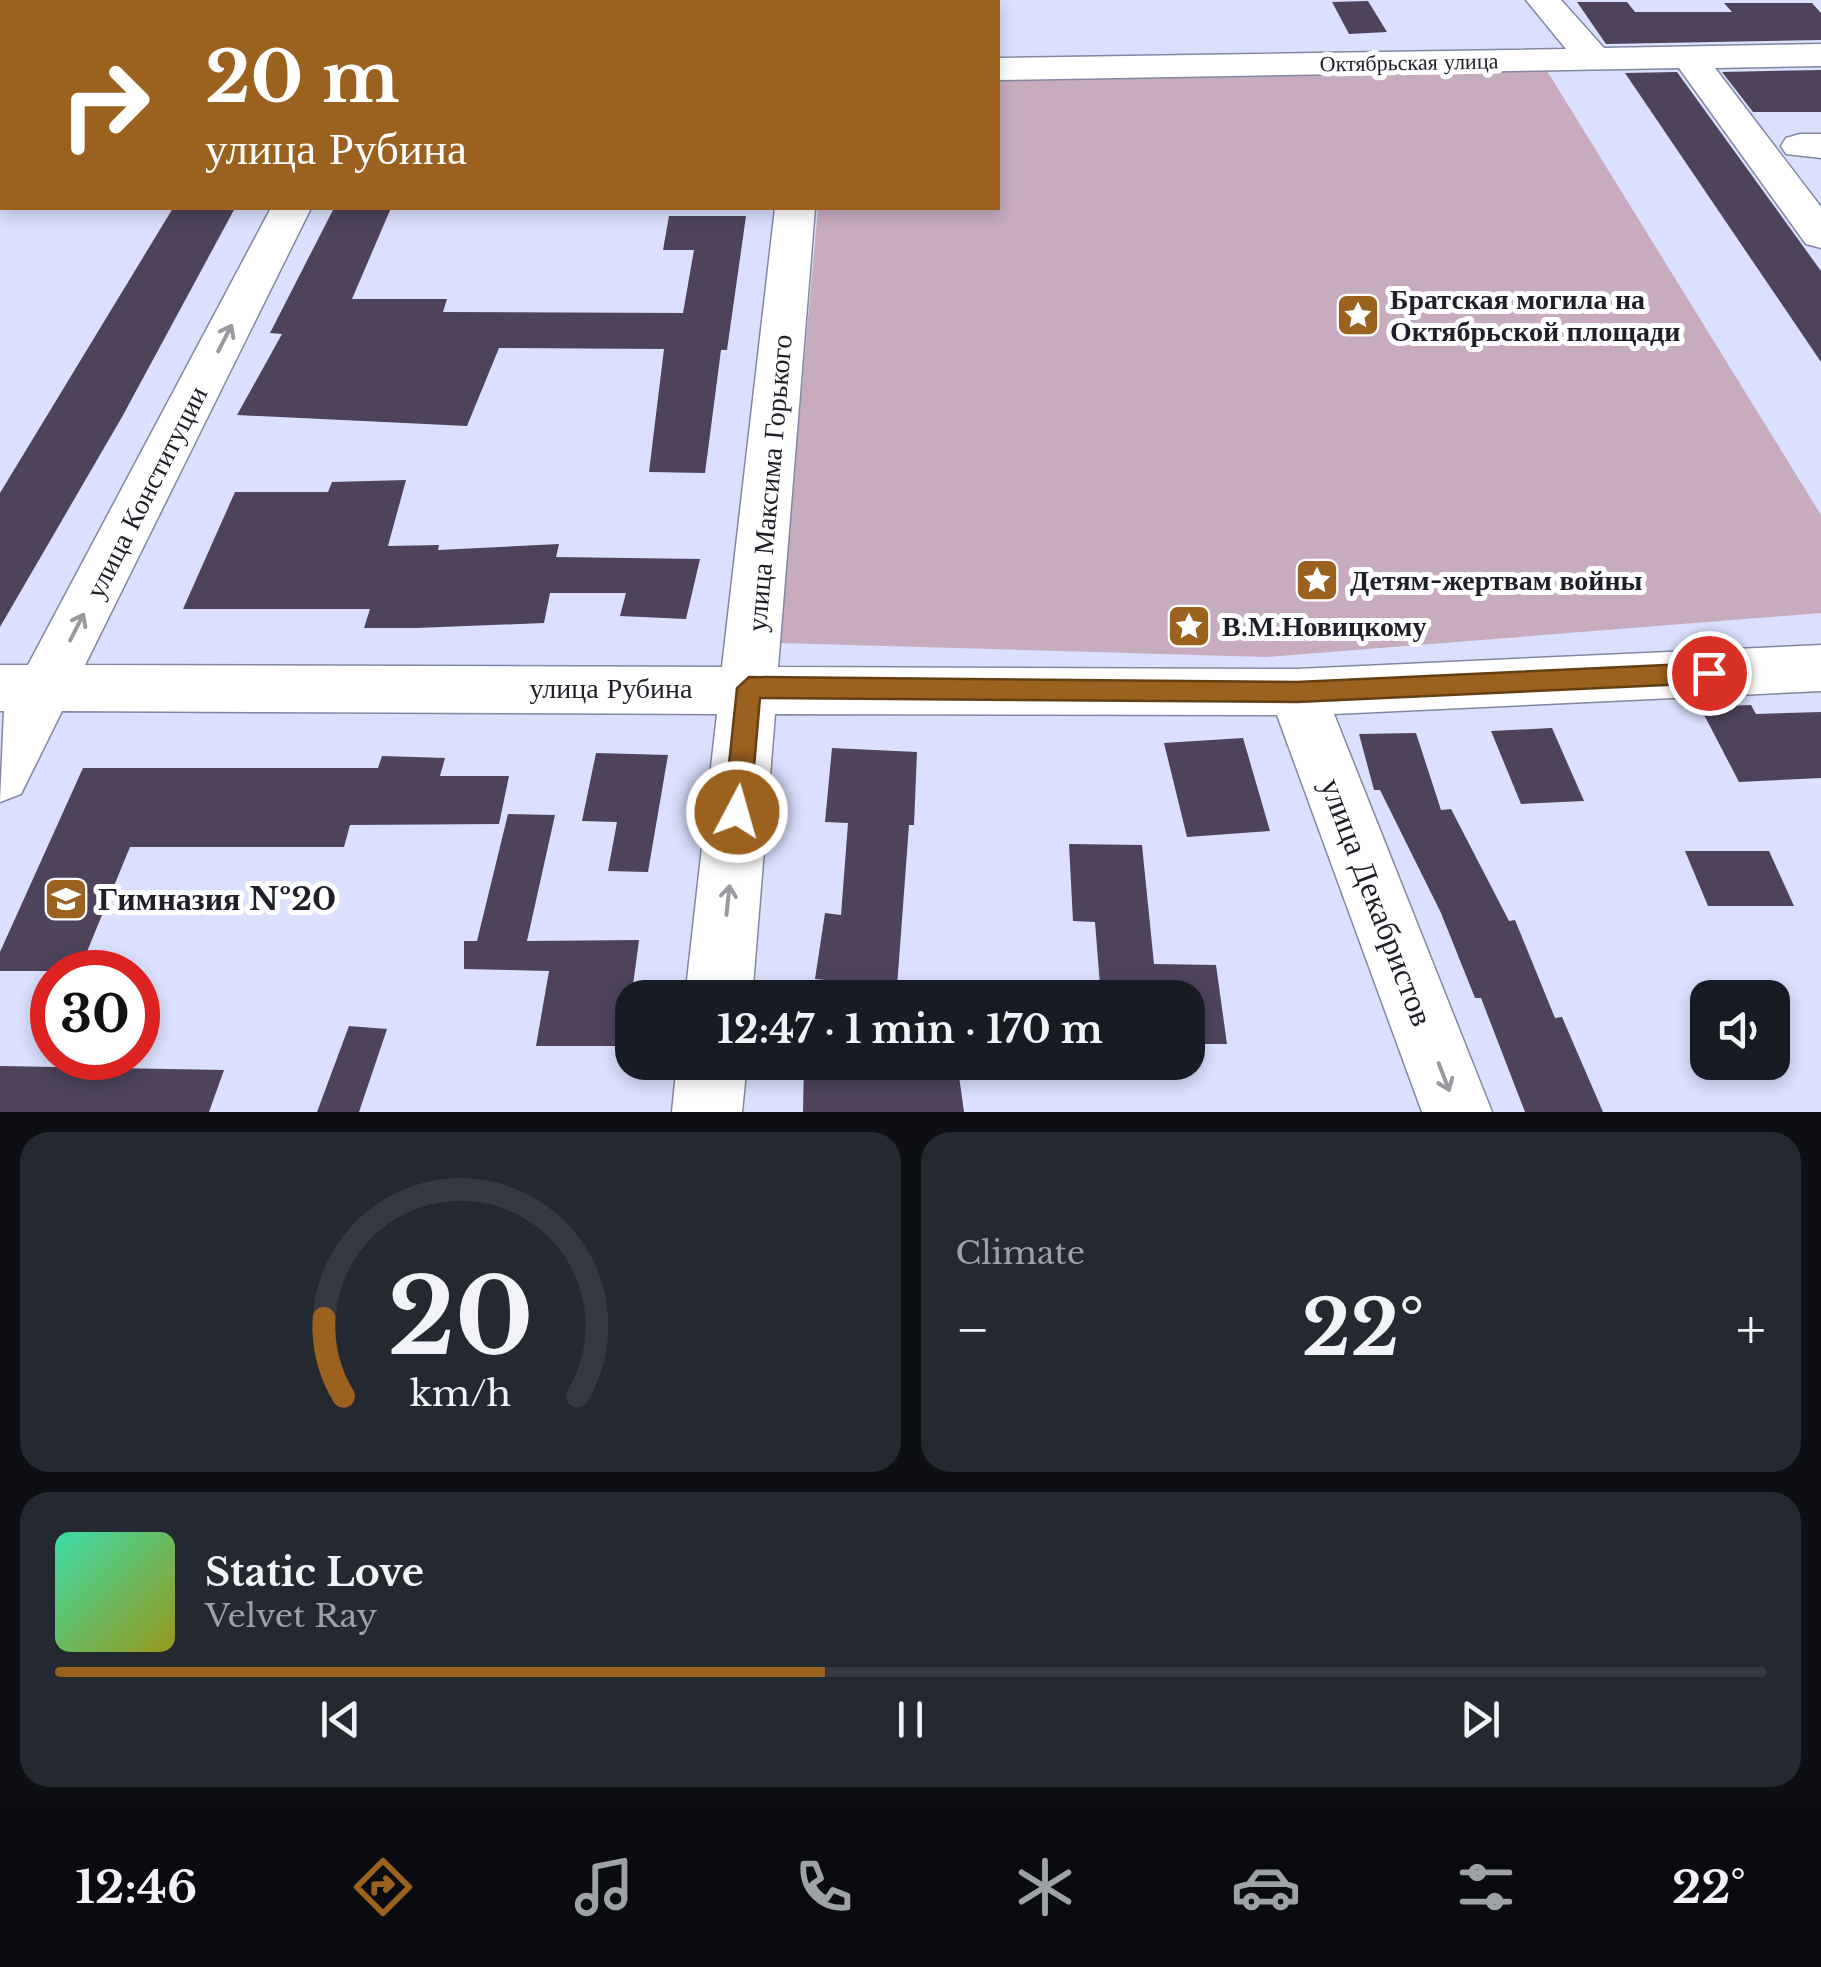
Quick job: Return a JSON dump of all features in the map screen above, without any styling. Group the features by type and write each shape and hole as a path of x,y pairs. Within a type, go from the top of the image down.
{"street":[{"path":"1543,0 1594,59"},
{"name":"Октябрьская улица","path":"1000,69 1821,55"},
{"path":"1688,56 1821,235"},
{"name":"улица Конституции","path":"0,776 23,687 291,210"},
{"name":"улица Максима Горького","path":"720,980 795,210"},
{"name":"улица Рубина","path":"23,687 1297,692 1821,668"},
{"name":"улица Декабристов","path":"1297,692 1457,1112"},
{"path":"707,1112 710,1080"}],"shaded area":[{"path":"1544,66 1821,515 1821,613 1266,657 779,643 818,210 1000,210 1000,79"}],"building":[{"path":"1368,1 1387,32 1349,34 1332,2"},
{"path":"1577,2 1627,2 1635,12 1732,12 1724,3 1812,3 1821,13 1821,40 1606,44"},
{"path":"1821,70 1821,112 1753,112 1722,72"},
{"path":"1677,72 1821,271 1821,362 1625,73"},
{"path":"172,210 234,210 122,417 0,627 0,493"},
{"path":"333,210 390,210 352,299 447,299 443,312 683,313 694,250 663,250 669,216 746,216 727,350 721,350 705,473 649,472 664,349 499,348 467,426 237,415 282,334 270,333"},
{"path":"406,480 388,546 439,545 438,550 559,544 556,557 700,559 686,619 620,616 626,593 550,593 544,623 416,628 364,628 370,609 183,609 235,492 328,492 332,482"},
{"path":"1751,705 1756,714 1821,712 1821,778 1739,782 1700,707"},
{"path":"1552,728 1584,801 1521,804 1491,731"},
{"path":"1416,733 1441,810 1451,809 1509,921 1515,920 1555,1018 1562,1017 1603,1112 1525,1112 1481,998 1475,998 1441,913 1380,790 1374,790 1359,734"},
{"path":"1243,738 1270,831 1187,837 1164,743"},
{"path":"832,748 917,752 914,825 909,825 898,980 815,979 825,913 841,915 848,823 825,822"},
{"path":"596,753 668,755 648,872 608,871 617,822 582,821"},
{"name":"Гимназия №20","path":"382,756 445,758 440,776 509,776 499,824 350,825 344,847 130,847 88,950 30,950 30,971 0,971 0,952 83,768 378,768"},
{"path":"508,814 555,815 527,941 639,940 634,980 615,980 615,1046 536,1046 549,971 464,969 464,941 477,941"},
{"path":"1069,844 1142,845 1154,964 1216,965 1227,1044 1205,1044 1205,980 1100,980 1095,922 1073,921"},
{"path":"1685,851 1769,851 1794,906 1708,906"},
{"path":"349,1026 387,1029 359,1112 317,1112"},
{"path":"0,1066 30,1067 30,1080 160,1080 160,1069 224,1070 209,1112 0,1112"},
{"path":"804,1080 960,1080 964,1112 803,1112"}],"place":[{"name":"Братская могила на Октябрьской площади","path":"1358,315"},
{"name":"Детям-жертвам войны","path":"1317,580"},
{"name":"В.М.Новицкому","path":"1189,626"},
{"name":"Гимназия №20","path":"66,899"}],"route":[{"path":"737,812 749,688 1297,692 1709,673"}]}
